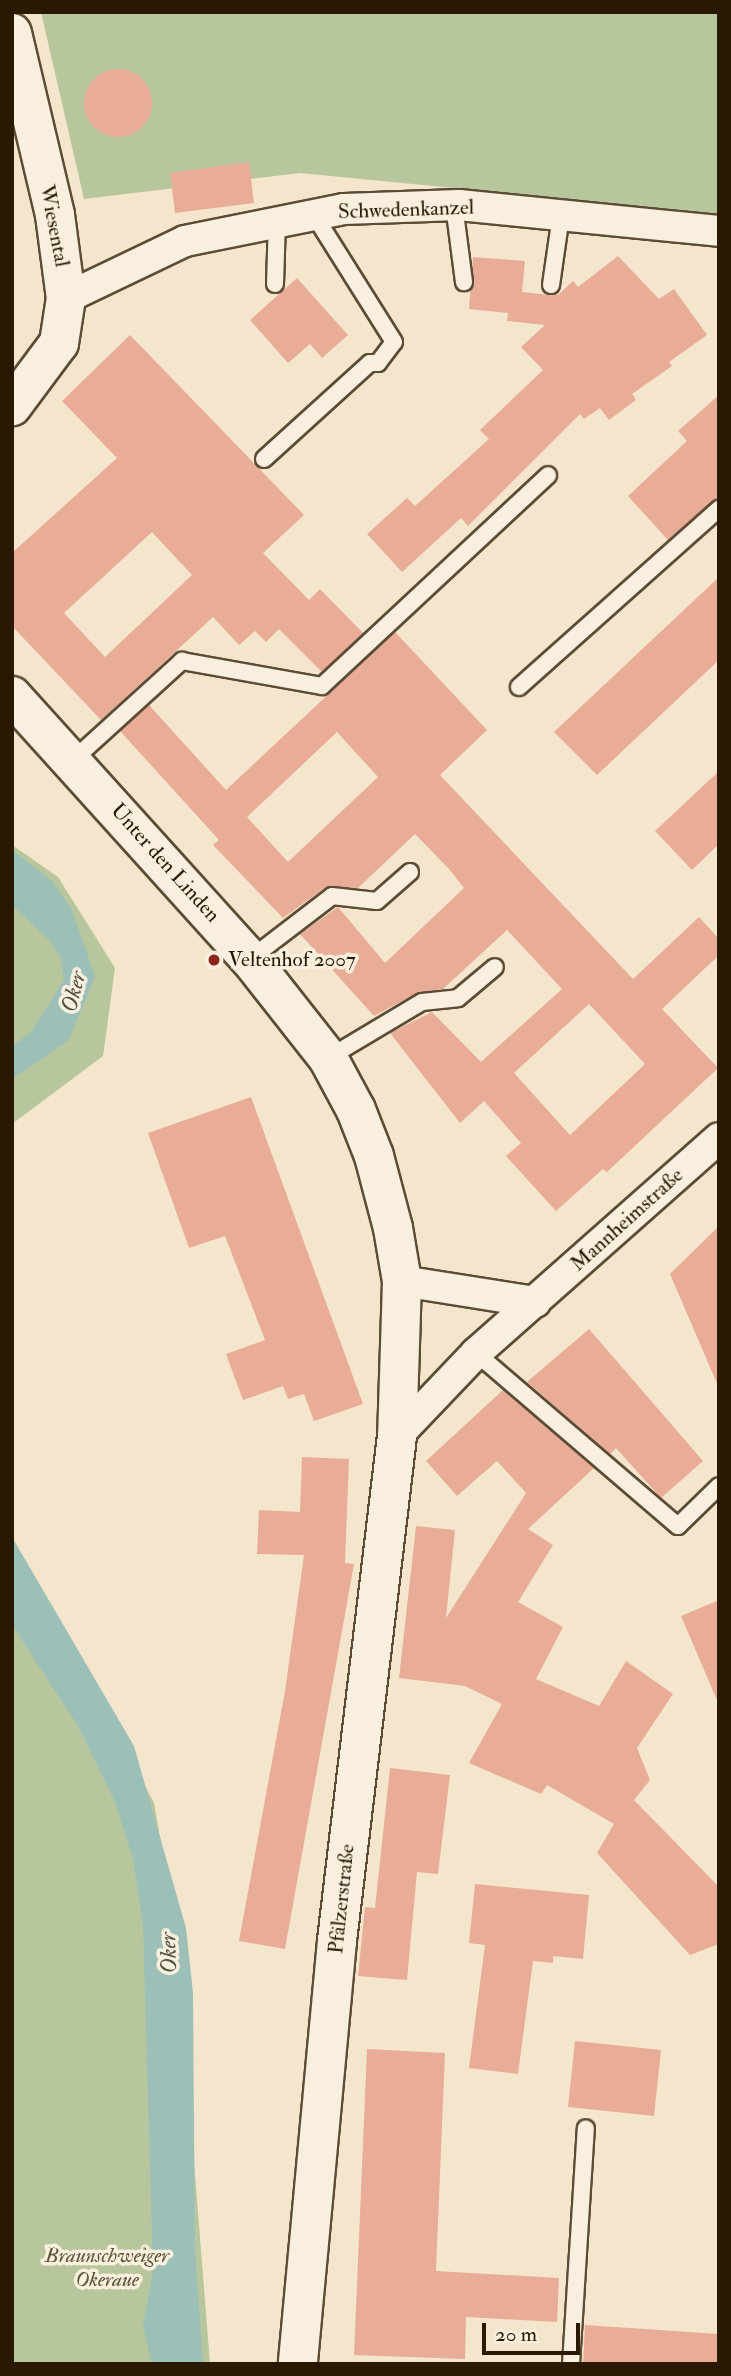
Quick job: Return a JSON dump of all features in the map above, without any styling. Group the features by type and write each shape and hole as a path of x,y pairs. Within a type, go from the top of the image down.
{"street":[{"name":"Wiesental","path":"12,33 55,215 66,298 59,343 12,406"},
{"name":"Schwedenkanzel","path":"66,298 185,241 344,209 454,205 716,237"},
{"name":"Unter den Linden","path":"12,696 250,959 328,1058 356,1110 374,1156 401,1281 397,1436"},
{"name":"Mannheimstraße","path":"397,1436 476,1353 719,1138"},
{"path":"401,1281 536,1302"},
{"name":"Pfälzerstraße","path":"298,2364 337,1941 397,1436"}],"lane":[{"path":"454,205 464,282"},
{"path":"264,459 370,363 378,363 394,342 314,215"},
{"path":"551,285 561,216"},
{"path":"275,284 277,222"},
{"path":"72,761 182,661 322,686 548,475"},
{"path":"519,687 719,509"},
{"path":"250,959 332,897 377,901 411,872"},
{"path":"328,1058 422,1002 458,998 495,967"},
{"path":"476,1353 678,1526 719,1486"},
{"path":"571,2364 586,2128"}],"green space":[{"path":"41,12 719,12 719,214 300,173 84,199"},
{"path":"12,845 58,877 115,968 103,1056 12,1124"},
{"name":"Braunschweiger Okeraue","path":"12,1552 53,1607 154,1803 175,1921 210,2364 12,2364"}],"water":[{"name":"Oker","path":"12,850 51,880 71,908 95,976 69,1040 12,1079 12,1047 32,1031 64,980 60,956 51,942 12,905"},
{"name":"Oker","path":"12,1537 134,1746 186,1928 193,1993 195,2250 203,2364 152,2364 143,2326 153,2271 143,1925 133,1859 115,1802 78,1726 12,1625"}],"building":[{"path":"118,69 131,72 142,79 149,90 152,103 149,116 142,127 131,134 118,137 105,134 94,127 87,116 84,103 87,90 94,79 105,72"},
{"path":"249,162 254,203 175,213 170,173"},
{"path":"618,256 659,299 674,289 707,335 669,362 672,366 632,394 636,400 609,420 600,408 584,419 580,414 468,526 461,518 402,572 367,534 407,498 415,506 489,439 480,430 543,370 521,347 545,325 507,321 508,313 469,309 473,257 525,261 522,292 558,295 573,281 578,287"},
{"path":"297,278 348,335 322,358 310,344 288,363 250,320"},
{"path":"130,335 304,515 263,553 309,600 320,589 363,633 322,672 279,629 266,642 255,631 239,645 213,617 101,720 12,626 12,553 117,458 62,401","holes":["152,532 192,575 105,657 64,613"]},
{"path":"719,395 719,496 668,540 628,496 687,441 678,431"},
{"path":"719,577 719,660 597,775 554,732"},
{"path":"395,632 487,730 440,775 633,979 699,917 719,939 719,955 662,1009 718,1068 607,1172 603,1169 556,1211 506,1156 521,1143 484,1101 460,1123 390,1033 432,1012 481,1062 562,989 507,930 443,989 417,993 374,1016 300,934 338,907 385,963 464,888 449,869 415,834 358,888 326,887 283,918 213,845 219,840 120,731 149,705 226,790","holes":["337,732 378,777 288,862 247,817","589,1004 645,1064 570,1135 514,1073"]},
{"path":"719,771 719,844 692,870 655,831"},
{"path":"251,1097 363,1404 314,1421 304,1394 288,1399 283,1386 243,1400 226,1354 265,1340 225,1236 189,1248 148,1133"},
{"path":"719,1226 719,1388 670,1274"},
{"path":"589,1329 703,1461 661,1498 616,1448 610,1454 527,1382"},
{"path":"503,1390 594,1468 528,1529 553,1545 518,1602 563,1627 536,1679 599,1706 626,1661 673,1694 637,1748 650,1780 634,1800 719,1887 719,1944 690,1955 597,1853 614,1824 547,1785 541,1794 469,1763 502,1704 465,1686 399,1678 416,1526 455,1530 446,1618 526,1493 497,1461 457,1496 426,1461"},
{"path":"302,1457 349,1459 345,1563 354,1564 285,1949 239,1941 285,1691 304,1555 257,1554 259,1510 300,1512"},
{"path":"719,1600 719,1705 681,1616"},
{"path":"390,1768 450,1775 438,1874 417,1872 407,1980 358,1976 365,1907 375,1908"},
{"path":"475,1884 589,1895 583,1959 553,1956 553,1963 533,1961 518,2074 469,2068 485,1945 469,1943"},
{"path":"575,2041 661,2050 654,2116 568,2107"},
{"path":"367,2049 445,2053 436,2271 559,2278 557,2322 466,2317 465,2359 354,2355"},
{"path":"585,2325 719,2334 719,2364 583,2364"}],"place":[{"name":"Veltenhof 2007","path":"214,960"}]}
